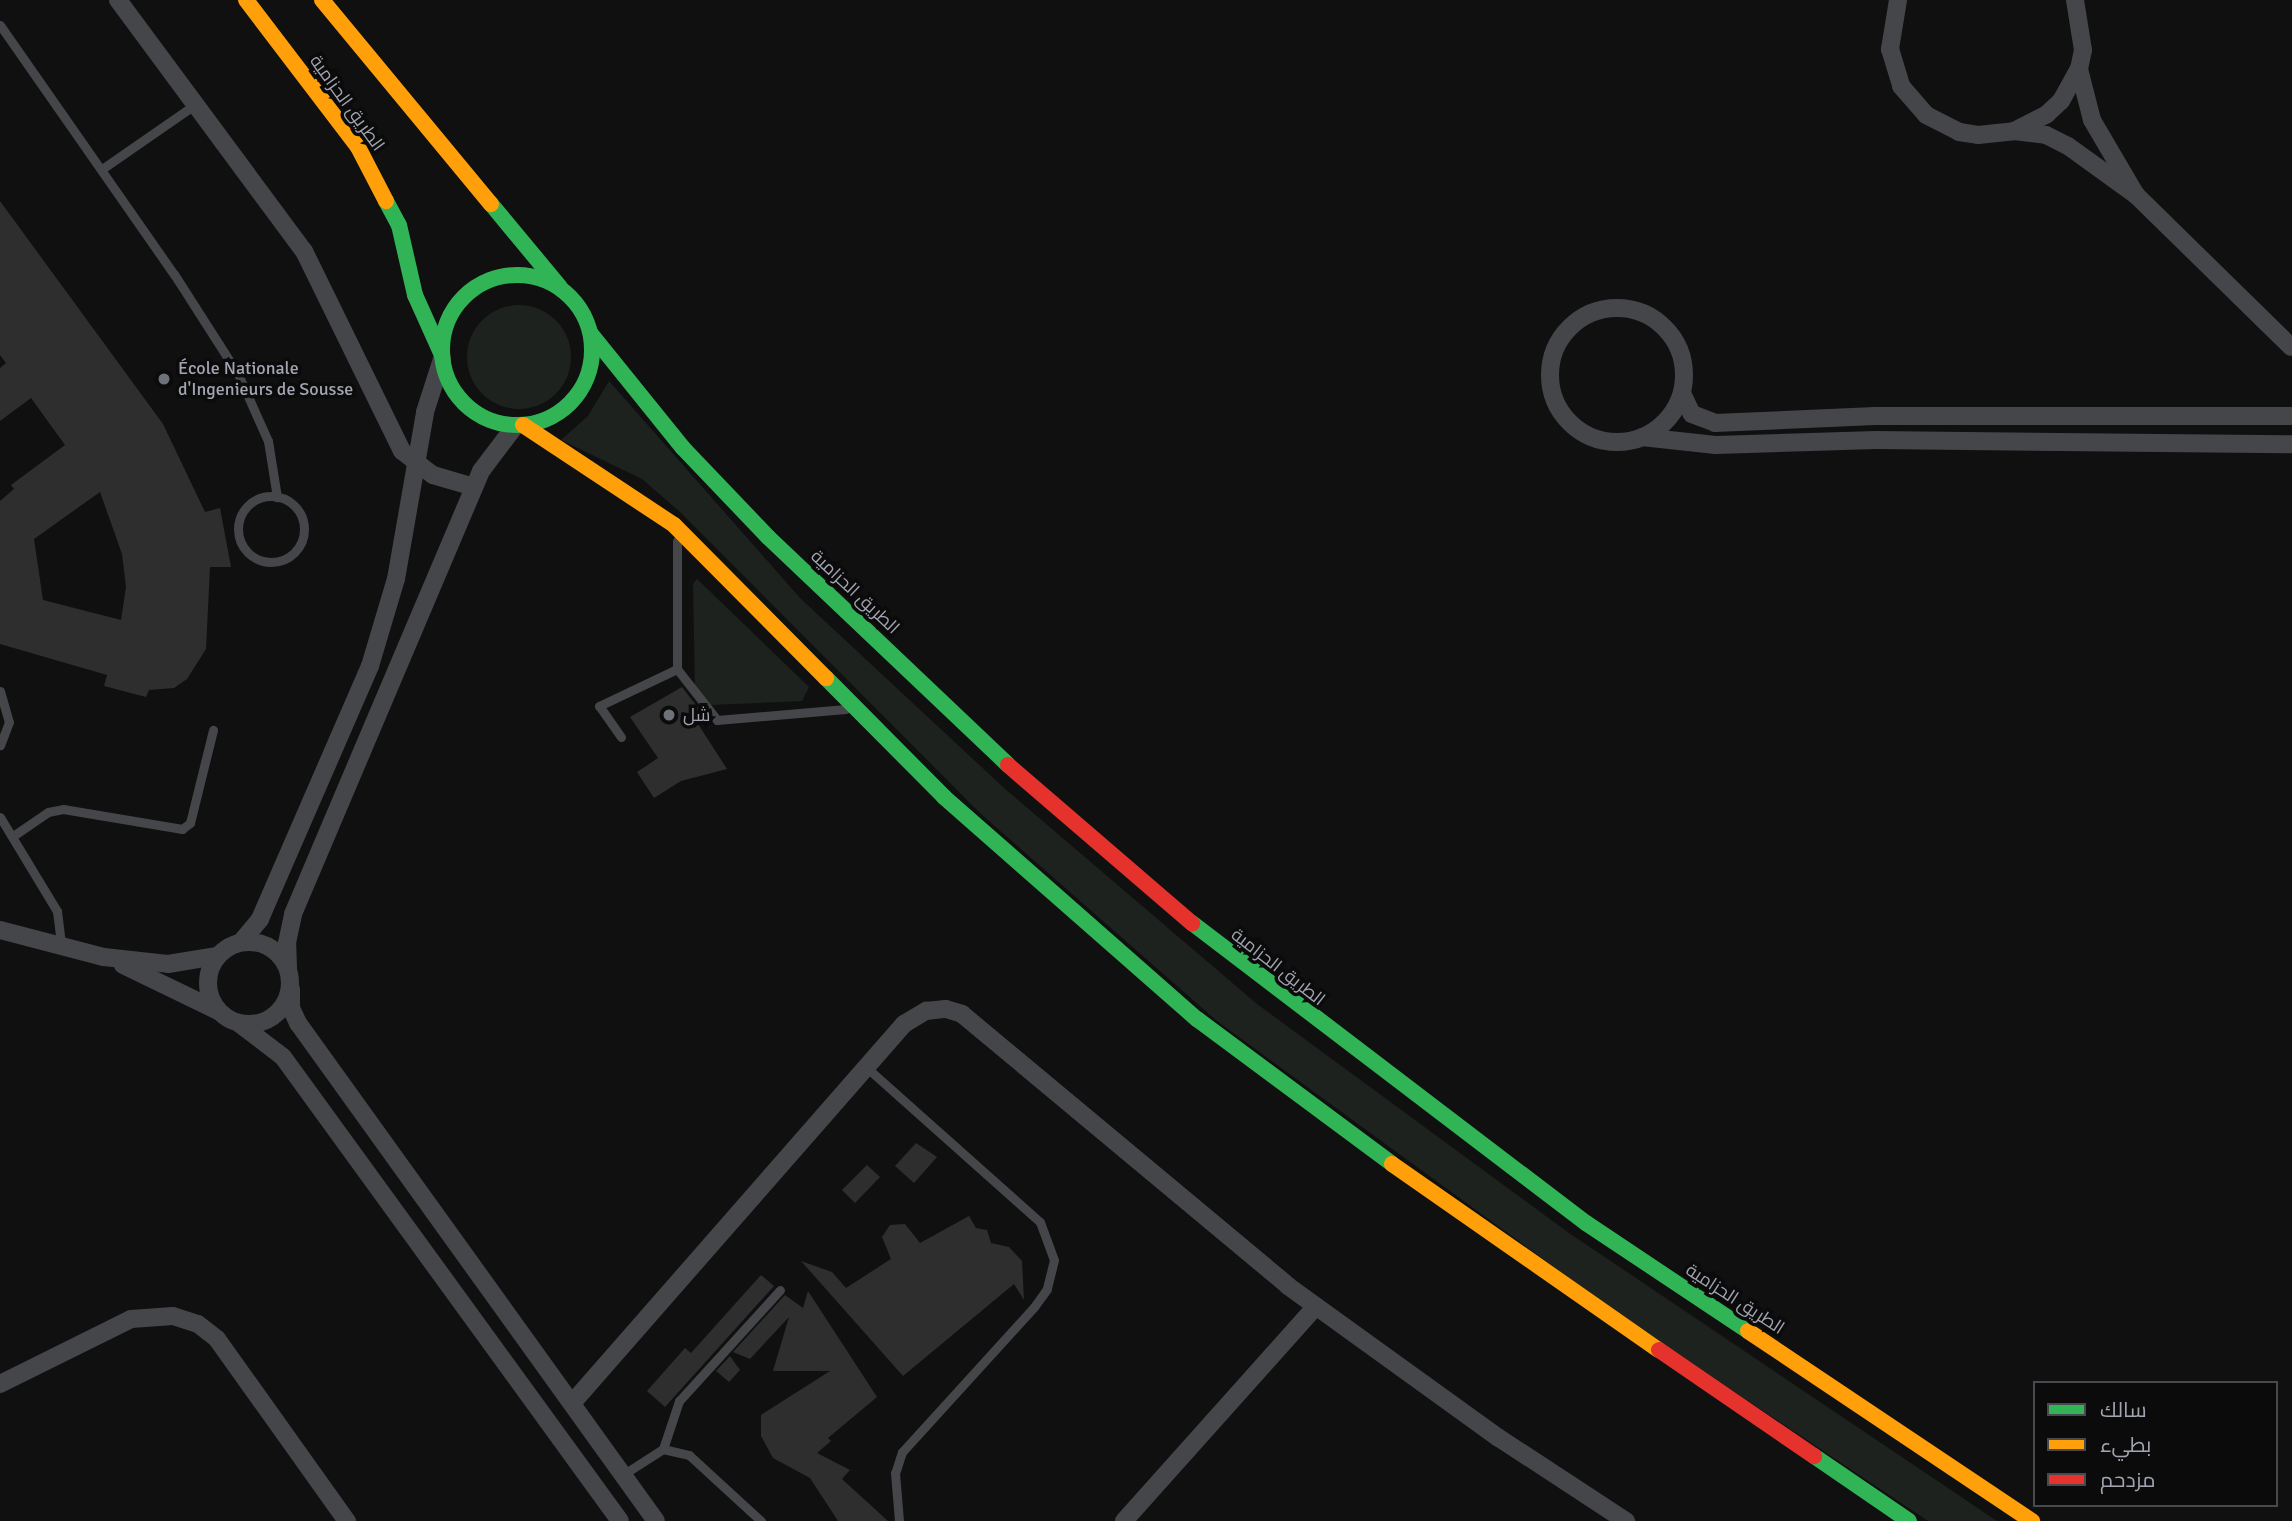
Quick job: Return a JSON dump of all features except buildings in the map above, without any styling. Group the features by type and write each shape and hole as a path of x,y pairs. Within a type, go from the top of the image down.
{"highway":[{"name":"الطريق الحزامية","path":"246,0 358,147 399,225 415,295 442,357 448,380 467,406 494,422 519,426 603,474 674,525 851,708 1073,914 1197,1019 1471,1222 1909,1521"},
{"name":"الطريق الحزامية","path":"322,0 581,310 591,334 683,448 768,537 1011,767 1146,886 1381,1071 1586,1223 2032,1521"},
{"path":"442,357 444,331 454,308 471,290 493,279 517,275 541,279 563,290"},
{"path":"519,426 563,411 578,395 593,355 591,334"}],"street":[{"path":"118,0 193,106 304,251 331,297 387,428 415,464 433,475 474,487"},
{"path":"1898,0 1889,50 1894,68 1913,102 1942,125 1959,132 1996,135 2014,131 2048,114 2079,69"},
{"path":"2075,0 2083,32 2079,69 2092,120 2136,195"},
{"path":"2014,131 2046,135 2068,146 2136,195 2292,348"},
{"path":"1642,438 1663,425 1682,393 1685,374 1679,349 1665,327 1643,313 1621,308 1599,310 1579,319 1563,334 1552,358 1550,383 1566,418 1595,439 1619,442 1642,438 1716,445 1876,440 2292,444"},
{"path":"0,930 104,957 168,964 217,956 241,942 260,919 384,626 425,412 442,357"},
{"path":"1682,393 1692,414 1715,423 1875,416 2292,416"},
{"path":"519,426 495,448 474,487 293,914 286,943 291,1008 298,1023 574,1402 656,1521"},
{"path":"347,717 372,728"},
{"path":"241,942 269,946 288,967"},
{"path":"217,956 211,967 208,990 219,1011"},
{"path":"104,957 192,994 240,1024 283,1057 620,1521"},
{"path":"240,1024 267,1021 287,1002 291,989"},
{"path":"574,1402 904,1024 926,1011 946,1009 962,1014 1316,1306 1499,1438 1626,1521"},
{"path":"1124,1521 1316,1306"},
{"path":"0,1384 131,1319 173,1316 198,1324 217,1339 347,1521"}],"lane":[{"path":"0,24 102,169 250,397 274,460 277,497"},
{"path":"102,169 193,106"},
{"path":"277,497 294,505 301,516 301,541 284,559 258,559 240,542 240,516 258,498 277,497"},
{"path":"674,525 680,563 677,669 717,720 851,708"},
{"path":"621,737 599,706 677,669"},
{"path":"0,691 9,722 0,745"},
{"path":"13,836 48,812 63,808 182,829 190,823 213,730"},
{"path":"0,817 57,911 61,946"},
{"path":"865,1067 1040,1222 1054,1260 1047,1289 1034,1307 902,1452 895,1474 899,1521"},
{"path":"624,1474 663,1449 679,1401 780,1290"},
{"path":"663,1449 689,1455 761,1521"}],"shaded area":[{"path":"519,305 539,309 556,320 567,337 571,357 567,377 556,394 539,405 519,409 499,405 482,394 471,377 467,357 471,337 482,320 499,309"},
{"path":"609,381 800,598 1004,788 1257,1004 1569,1233 1997,1521 1928,1521 1624,1318 1217,1021 981,814 680,512 642,479 561,440 588,416"},
{"path":"697,579 809,687 802,701 710,705 695,688 693,584"}],"traffic: fast":[{"path":"386,201 399,225 415,295 442,355"},
{"path":"491,204 560,287"},
{"path":"517,275 546,281 570,297 586,321 592,350 586,379 570,403 546,419 517,425 488,419 464,403 448,379 442,350 448,321 464,297 488,281 517,275"},
{"path":"591,334 683,448 768,537 1008,765"},
{"path":"826,678 944,797 1197,1019 1392,1164"},
{"path":"1192,923 1586,1223 1748,1331"},
{"path":"1814,1456 1909,1521"}],"traffic: slow":[{"path":"246,0 358,147 386,201"},
{"path":"322,0 491,204"},
{"path":"523,425 674,525 826,678"},
{"path":"1392,1164 1659,1350"},
{"path":"1748,1331 2032,1521"}],"traffic: jam":[{"path":"1008,765 1192,923"},
{"path":"1659,1350 1814,1456"}],"place":[{"name":"École Nationale d'Ingenieurs de Sousse","path":"164,379"},
{"name":"شل","path":"669,715"}]}
